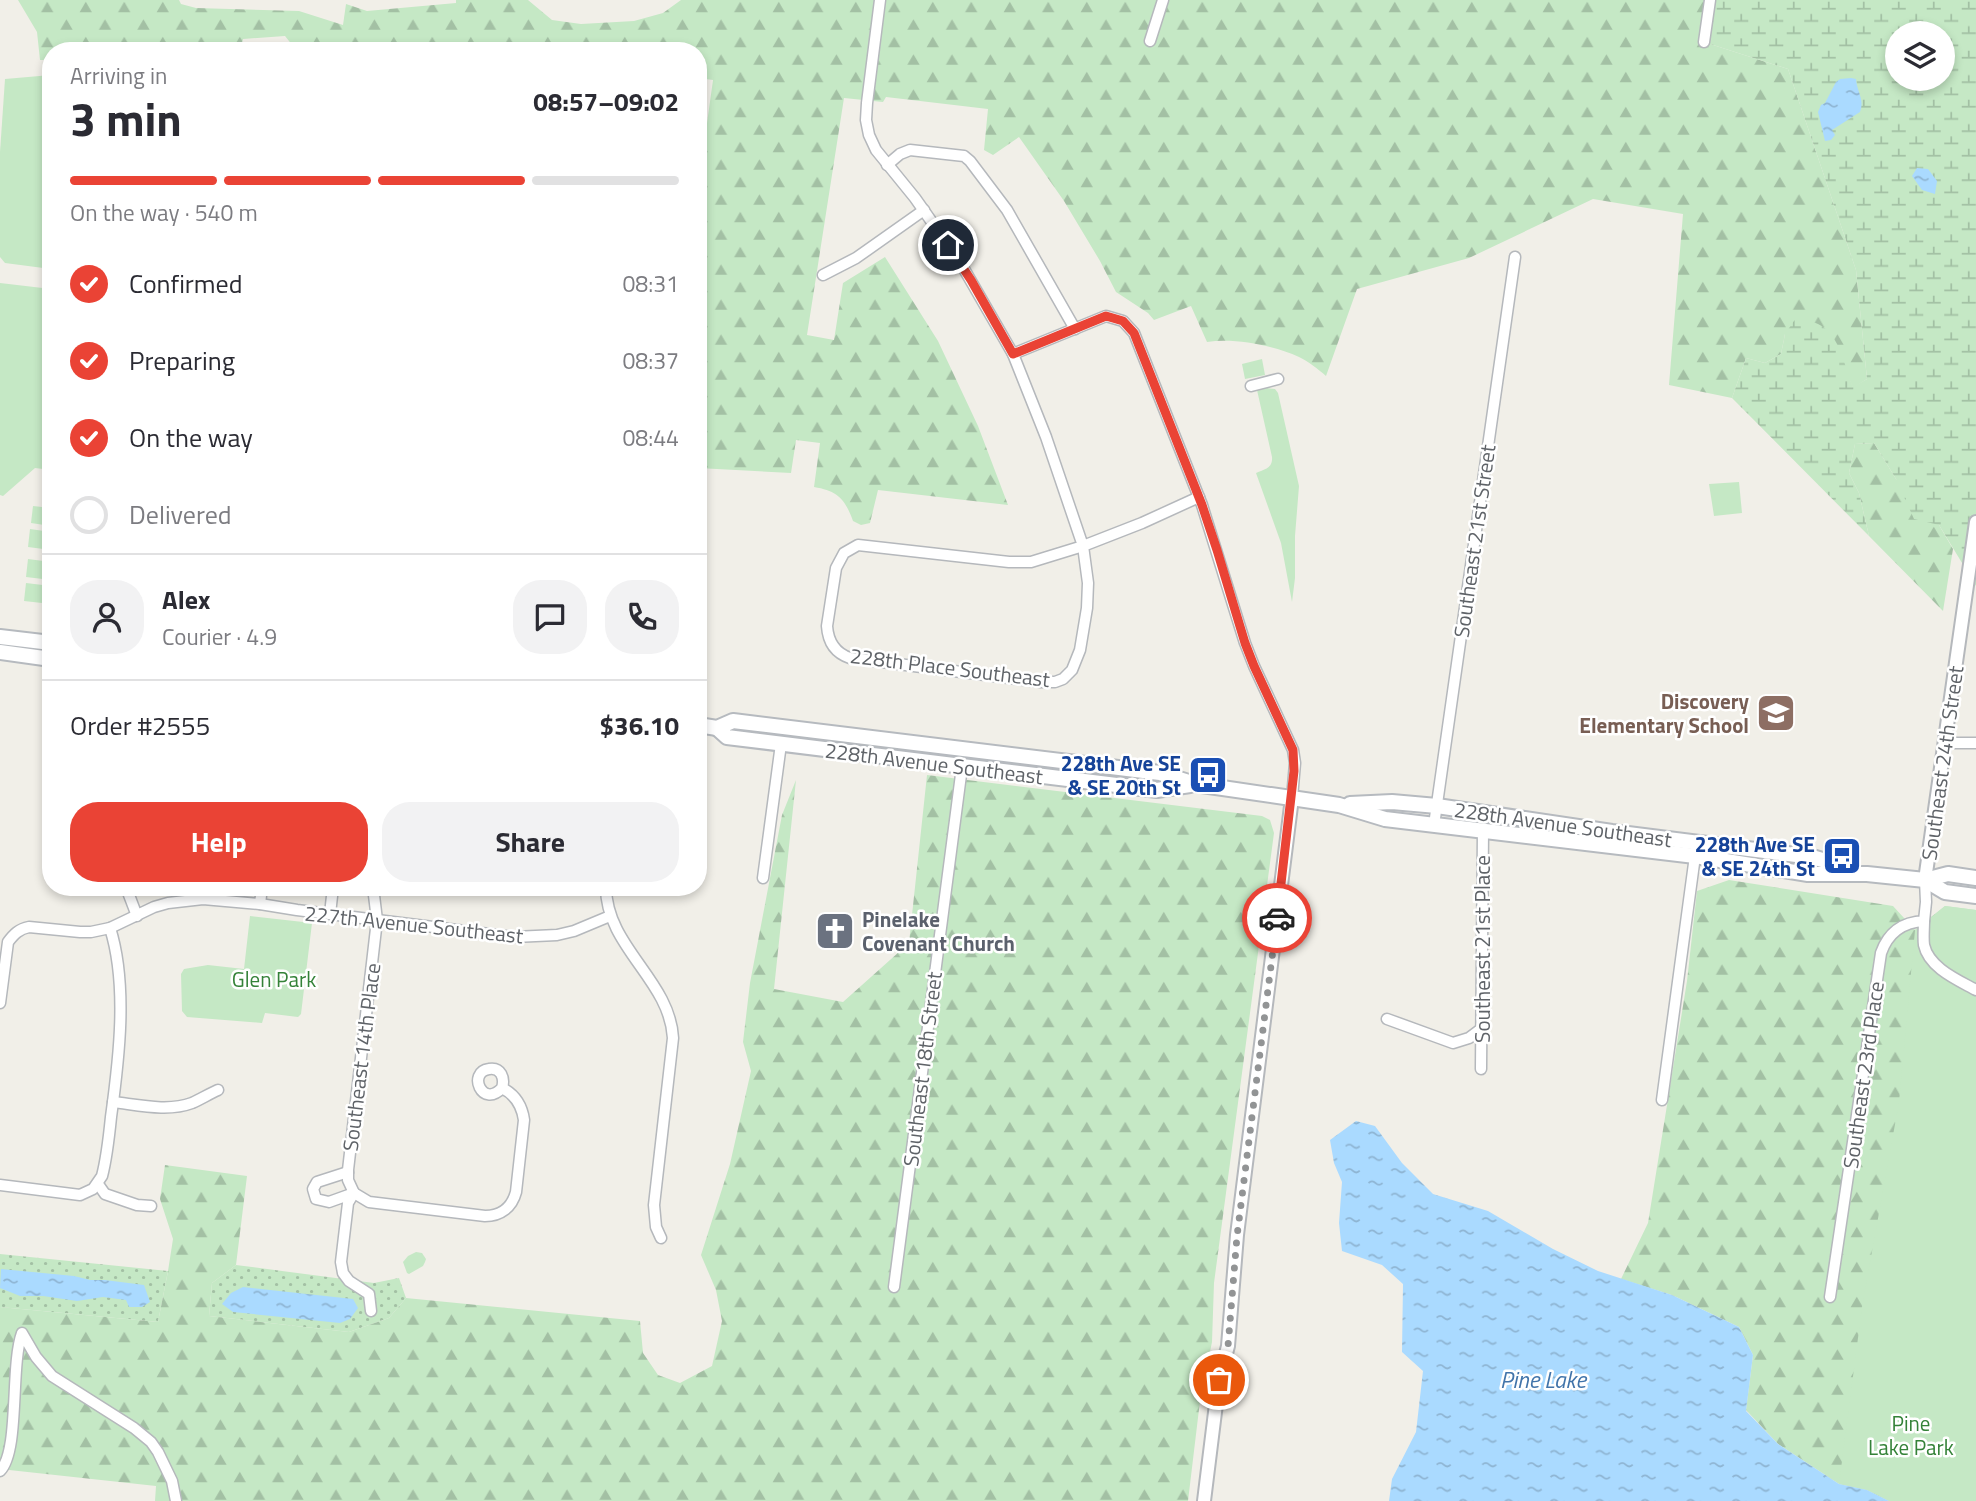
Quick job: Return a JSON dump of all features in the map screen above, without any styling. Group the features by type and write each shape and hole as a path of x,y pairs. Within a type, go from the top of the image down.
{"main road":[{"path":"0,629 22,640"},
{"path":"0,637 42,642"},
{"path":"0,652 42,658"},
{"name":"228th Avenue Southeast","path":"707,726 717,728 733,721 1160,774 1195,784 1339,805 1385,819 1695,856 1808,874 1867,874 1925,880 1948,874 1976,878"},
{"name":"228th Avenue Southeast","path":"717,728 727,737 1157,790 1195,784"},
{"name":"228th Avenue Southeast","path":"1339,805 1392,802 1437,806 1612,832 1812,857 1867,874"},
{"path":"1545,838 1612,832"},
{"name":"228th Avenue Southeast","path":"1925,880 1945,892 1976,896"}],"street":[{"path":"880,0 867,103 869,135 876,150 924,210 960,262 1013,354 1046,437 1083,546 1199,497"},
{"path":"1150,41 1163,0"},
{"path":"1704,43 1710,0"},
{"path":"887,165 900,153 915,150 964,156 970,161 1007,209 1075,328"},
{"path":"823,275 856,258 924,210"},
{"name":"Southeast 21st Street","path":"1434,825 1515,257"},
{"path":"1013,354 1106,316 1123,321 1134,333 1199,497 1245,643 1293,750 1295,763 1292,797 1237,1236 1228,1346 1219,1380 1204,1501"},
{"path":"1251,386 1278,379"},
{"name":"Southeast 24th Street","path":"1925,880 1976,522"},
{"name":"228th Place Southeast","path":"858,545 1009,562 1031,562 1083,546 1088,583 1080,650 1072,670 1059,681 1041,682 850,658 836,650 830,640 827,626 836,568 844,553 858,545"},
{"path":"1945,743 1976,743"},
{"path":"763,878 781,744"},
{"name":"Southeast 18th Street","path":"894,1287 962,767"},
{"name":"Southeast 21st Place","path":"1481,1069 1483,830"},
{"path":"1662,1100 1695,856"},
{"path":"1925,880 1924,943 1930,957 1943,972 1976,990"},
{"path":"128,896 136,916"},
{"path":"260,904 261,896"},
{"path":"330,914 332,896"},
{"name":"Southeast 14th Place","path":"354,1193 348,1180 348,1172 377,920 374,896"},
{"path":"607,896 610,916 630,953 658,993 672,1028 653,1205 656,1227 661,1238"},
{"name":"227th Avenue Southeast","path":"0,1003 7,949 14,934 21,929 29,927 80,932 110,928 154,908 185,900 260,904 514,937 536,937 574,931 610,916"},
{"name":"Southeast 23rd Place","path":"1830,1297 1881,953 1888,937 1904,924 1924,921"},
{"path":"0,1186 74,1195 96,1187 104,1168 120,1044 117,958 110,928"},
{"path":"1387,1019 1453,1044 1469,1038 1481,1029"},
{"path":"354,1193 369,1202 485,1216 493,1216 509,1207 516,1192 524,1121 518,1101 502,1088"},
{"path":"114,1102 177,1106 191,1103 218,1090"},
{"path":"348,1172 317,1182 313,1189 316,1199 329,1202 354,1193"},
{"path":"96,1187 105,1194 137,1205 150,1206"},
{"path":"354,1193 348,1203 341,1262 343,1273 349,1281 369,1294 371,1311"},
{"path":"0,1471 5,1466 11,1450 16,1366 22,1333 36,1357 52,1376 134,1427 151,1442 172,1481 176,1501"}],"green space":[{"path":"18,0 179,0 181,4 196,8 299,11 343,25 346,4 367,11 456,3 456,0 528,0 552,20 581,24 634,21 663,13 681,0 1708,0 1707,43 1788,69 1856,270 1867,379 1853,388 1846,372 1785,334 1781,354 1765,363 1746,358 1732,398 1669,385 1683,214 1593,199 1469,258 1357,289 1326,376 1313,365 1277,349 1241,342 1207,342 1191,306 1154,320 1116,292 1064,201 1019,137 993,155 984,150 988,109 886,97 883,102 844,98 807,335 834,340 843,283 885,257 938,341 978,426 1008,505 878,490 870,523 861,525 853,521 840,497 814,487 820,443 796,440 791,473 707,468 707,123 713,80 707,79 707,42 290,42 285,36 243,39 242,42 42,42 40,60 37,32"},
{"path":"1708,0 1976,0 1976,586 1939,525 1914,519 1896,479 1874,443 1855,444 1849,473 1859,493 1869,536 1732,398 1746,358 1765,363 1781,354 1785,334 1796,318 1818,324 1832,336 1841,352 1853,387 1867,379 1856,270 1788,69 1707,43"},
{"path":"42,76 42,268 5,263 0,257 0,152 5,79"},
{"path":"0,283 42,288 42,469 35,468 3,496 0,495"},
{"path":"1262,359 1265,375 1245,379 1242,364"},
{"path":"1275,389 1278,393 1299,486 1292,602 1281,543 1256,473 1268,468 1272,461 1257,390"},
{"path":"1874,443 1896,479 1939,525 1953,549 1943,611 1869,536 1859,493 1849,473 1855,444"},
{"path":"1739,482 1742,513 1714,516 1709,484"},
{"path":"33,506 42,507 42,525 31,523"},
{"path":"30,529 42,531 42,549 28,547"},
{"path":"28,559 42,561 42,579 26,577"},
{"path":"26,583 42,585 42,603 24,601"},
{"path":"927,775 1262,816 1270,820 1274,833 1214,1283 1212,1342 1200,1401 1188,1501 155,1501 156,1486 0,1469 0,1307 158,1322 173,1239 160,1199 165,1165 247,1176 236,1265 212,1283 209,1316 349,1332 389,1318 406,1298 640,1321 643,1353 658,1375 680,1383 712,1366 722,1321 716,1290 701,1255 730,1164 751,1071 743,1042 750,983 782,815 796,780 774,989 843,1002 909,943"},
{"path":"1729,880 1893,906 1915,930 1945,906 1976,910 1976,1501 1889,1501 1867,1490 1839,1484 1778,1444 1746,1410 1753,1355 1739,1327 1672,1295 1621,1279 1648,1223 1687,981 1697,891"},
{"name":"Pine Lake Park","path":"1945,906 1976,910 1976,1501 1889,1501 1867,1490 1839,1484 1862,1307 1899,1102 1915,930"},
{"name":"Glen Park","path":"250,916 312,923 301,1014 298,1017 265,1013 262,1023 187,1017 182,1011 181,974 184,969 208,965 244,969"},
{"path":"416,1252 422,1253 426,1259 423,1266 409,1274 403,1262"},
{"path":"0,1254 168,1271 158,1322 0,1307"},
{"path":"236,1265 374,1283 399,1278 406,1298 389,1318 349,1332 209,1316 212,1283"}],"water":[{"path":"1856,79 1861,100 1860,112 1832,130 1835,135 1831,140 1825,141 1818,112 1836,82"},
{"path":"1917,168 1928,169 1937,181 1935,194 1922,190 1912,176"},
{"name":"Pine Lake","path":"1356,1121 1375,1126 1402,1163 1433,1194 1488,1211 1553,1249 1598,1271 1672,1295 1739,1327 1753,1355 1746,1411 1778,1444 1839,1484 1867,1490 1889,1501 1389,1501 1392,1479 1416,1432 1423,1371 1402,1352 1403,1284 1382,1265 1342,1251 1339,1223 1342,1182 1334,1163 1330,1140"},
{"path":"1,1269 144,1285 150,1302 142,1307 129,1307 126,1300 103,1297 77,1301 20,1296 0,1288"},
{"path":"243,1287 353,1299 358,1308 350,1319 340,1323 233,1312 222,1304 231,1293"}],"way so far":[{"path":"1219,1380 1228,1346 1237,1236 1277,918"}],"place":[{"name":"Discovery Elementary School","path":"1776,713"},
{"name":"228th Ave SE & SE 20th St","path":"1208,775"},
{"name":"228th Ave SE & SE 24th St","path":"1842,856"},
{"name":"Pinelake Covenant Church","path":"835,931"}],"route":[{"path":"948,245 1013,354 1106,316 1123,321 1134,333 1202,505 1245,643 1295,757 1277,918"}]}
